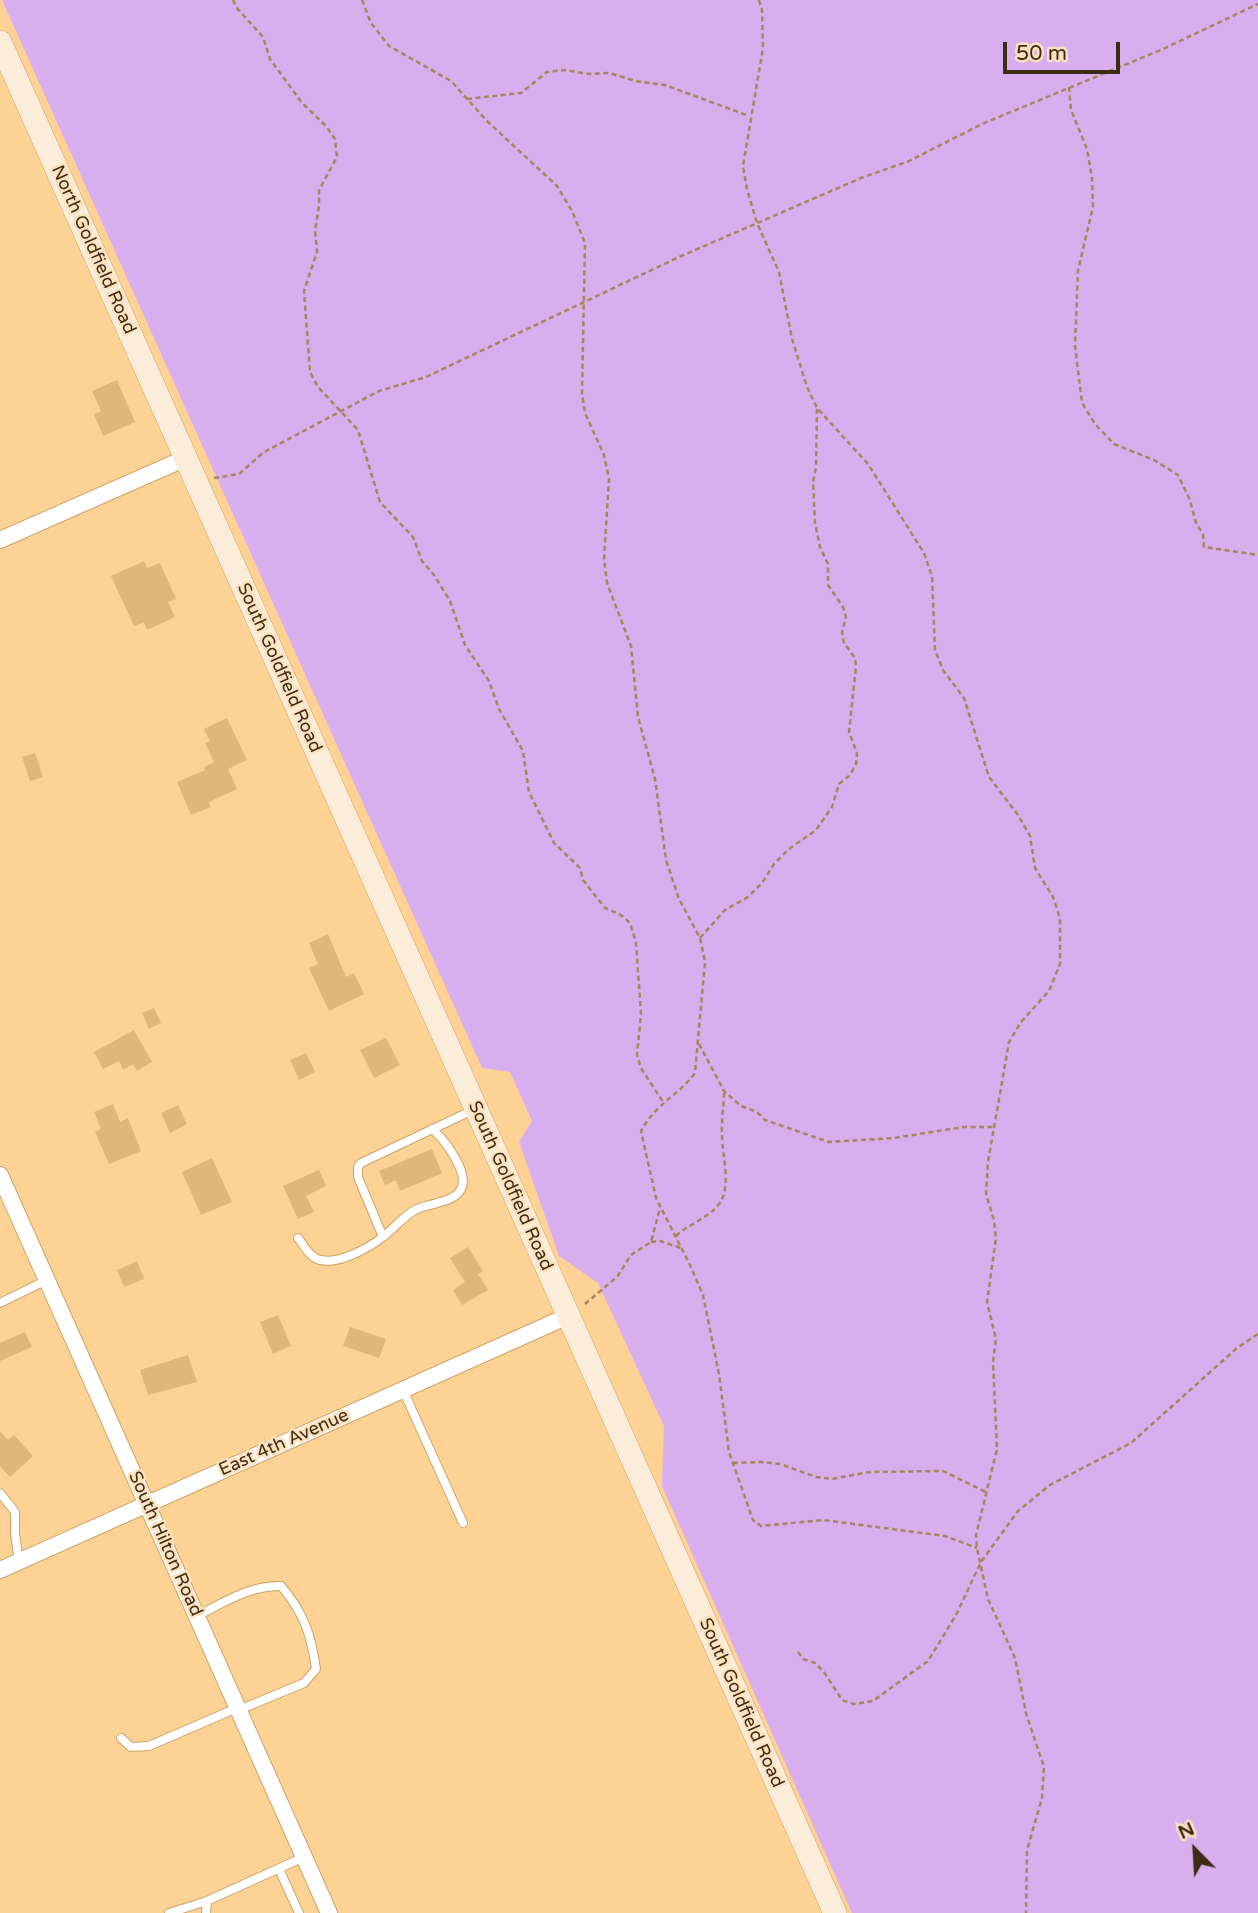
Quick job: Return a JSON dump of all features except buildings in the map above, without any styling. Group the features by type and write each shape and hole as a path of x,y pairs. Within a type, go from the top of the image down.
{"main road":[{"name":"North Goldfield Road","path":"0,41 186,458"},
{"name":"South Goldfield Road","path":"186,458 835,1913"}],"street":[{"path":"0,540 186,458"},
{"name":"South Hilton Road","path":"0,1175 329,1913"},
{"name":"East 4th Avenue","path":"0,1570 568,1316"}],"lane":[{"path":"383,1237 358,1177 358,1167 361,1163 476,1108"},
{"path":"298,1238 313,1257 325,1262 342,1260 383,1237 418,1208 459,1192 462,1178 453,1154 432,1129"},
{"path":"0,1303 47,1280"},
{"path":"404,1390 463,1523"},
{"path":"0,1493 15,1512 19,1561"},
{"path":"121,1738 131,1746 149,1746 304,1683 316,1669 312,1645 298,1606 281,1586 267,1586 236,1596 197,1616"},
{"path":"169,1913 207,1901 304,1857"},
{"path":"279,1868 299,1913"},
{"path":"206,1913 207,1901"}],"path":[{"path":"233,0 263,37 270,59 302,103 326,126 335,139 337,158 319,190 315,230 317,252 304,291 310,372 318,387 358,430 380,502 412,537 422,561 450,601 465,645 489,681 499,709 523,751 529,792 554,843 580,868 583,880 605,908 631,923 636,943 641,1014 637,1055 641,1068 663,1102"},
{"path":"362,0 371,23 389,46 451,81 487,121 557,186 572,211 585,243 582,393 585,414 604,456 609,480 604,559 607,583 631,646 638,717 655,779 666,860 679,899 699,938 705,962 695,1073 684,1087 650,1114 641,1130 656,1198 703,1295 719,1374 729,1452 752,1520 761,1526 823,1520 945,1536 977,1548"},
{"path":"759,0 762,10 763,48 743,166 757,223 779,272 792,339 807,387 817,408 868,464 924,553 932,576 935,650 943,670 964,698 989,777 1018,815 1030,836 1035,868 1053,897 1060,918 1060,964 1049,991 1021,1022 1009,1042 994,1127 986,1194 996,1238 987,1302 996,1339 993,1362 997,1449 976,1535 988,1599 1015,1658 1026,1713 1044,1767 1042,1798 1027,1850 1026,1913"},
{"path":"198,485 218,476 239,474 264,452 379,391 426,377 584,301 757,223 861,178 909,161 982,124 1163,49 1258,4"},
{"path":"467,99 521,93 547,72 565,70 589,74 610,73 635,81 665,85 751,116"},
{"path":"1069,87 1071,110 1087,149 1092,178 1093,207 1078,270 1074,346 1082,403 1095,424 1114,444 1154,460 1178,475 1190,500 1196,523 1203,534 1204,547 1258,555"},
{"path":"699,938 726,910 748,897 789,849 816,830 832,807 839,784 850,775 856,764 857,753 849,732 855,658 844,643 842,632 846,617 828,585 828,564 820,547 815,523 813,482 816,467 817,408"},
{"path":"699,1044 724,1091 741,1106 757,1112 765,1120 829,1142 894,1138 963,1127 994,1127"},
{"path":"676,1236 686,1226 707,1215 720,1204 725,1189 721,1132 724,1091"},
{"path":"651,1242 661,1206"},
{"path":"568,1316 611,1283 631,1255 651,1242 660,1241 682,1249"},
{"path":"798,1652 803,1659 815,1663 824,1672 842,1700 854,1704 873,1701 928,1661 956,1615 981,1562 1018,1511 1050,1485 1131,1443 1237,1348 1258,1334"},
{"path":"733,1463 780,1464 816,1477 832,1479 869,1472 943,1471 986,1492"}],"shaded area":[{"path":"2,0 1258,0 1258,1913 852,1913 662,1486 664,1426 598,1283 559,1256 519,1142 532,1121 510,1072 482,1068"}]}
